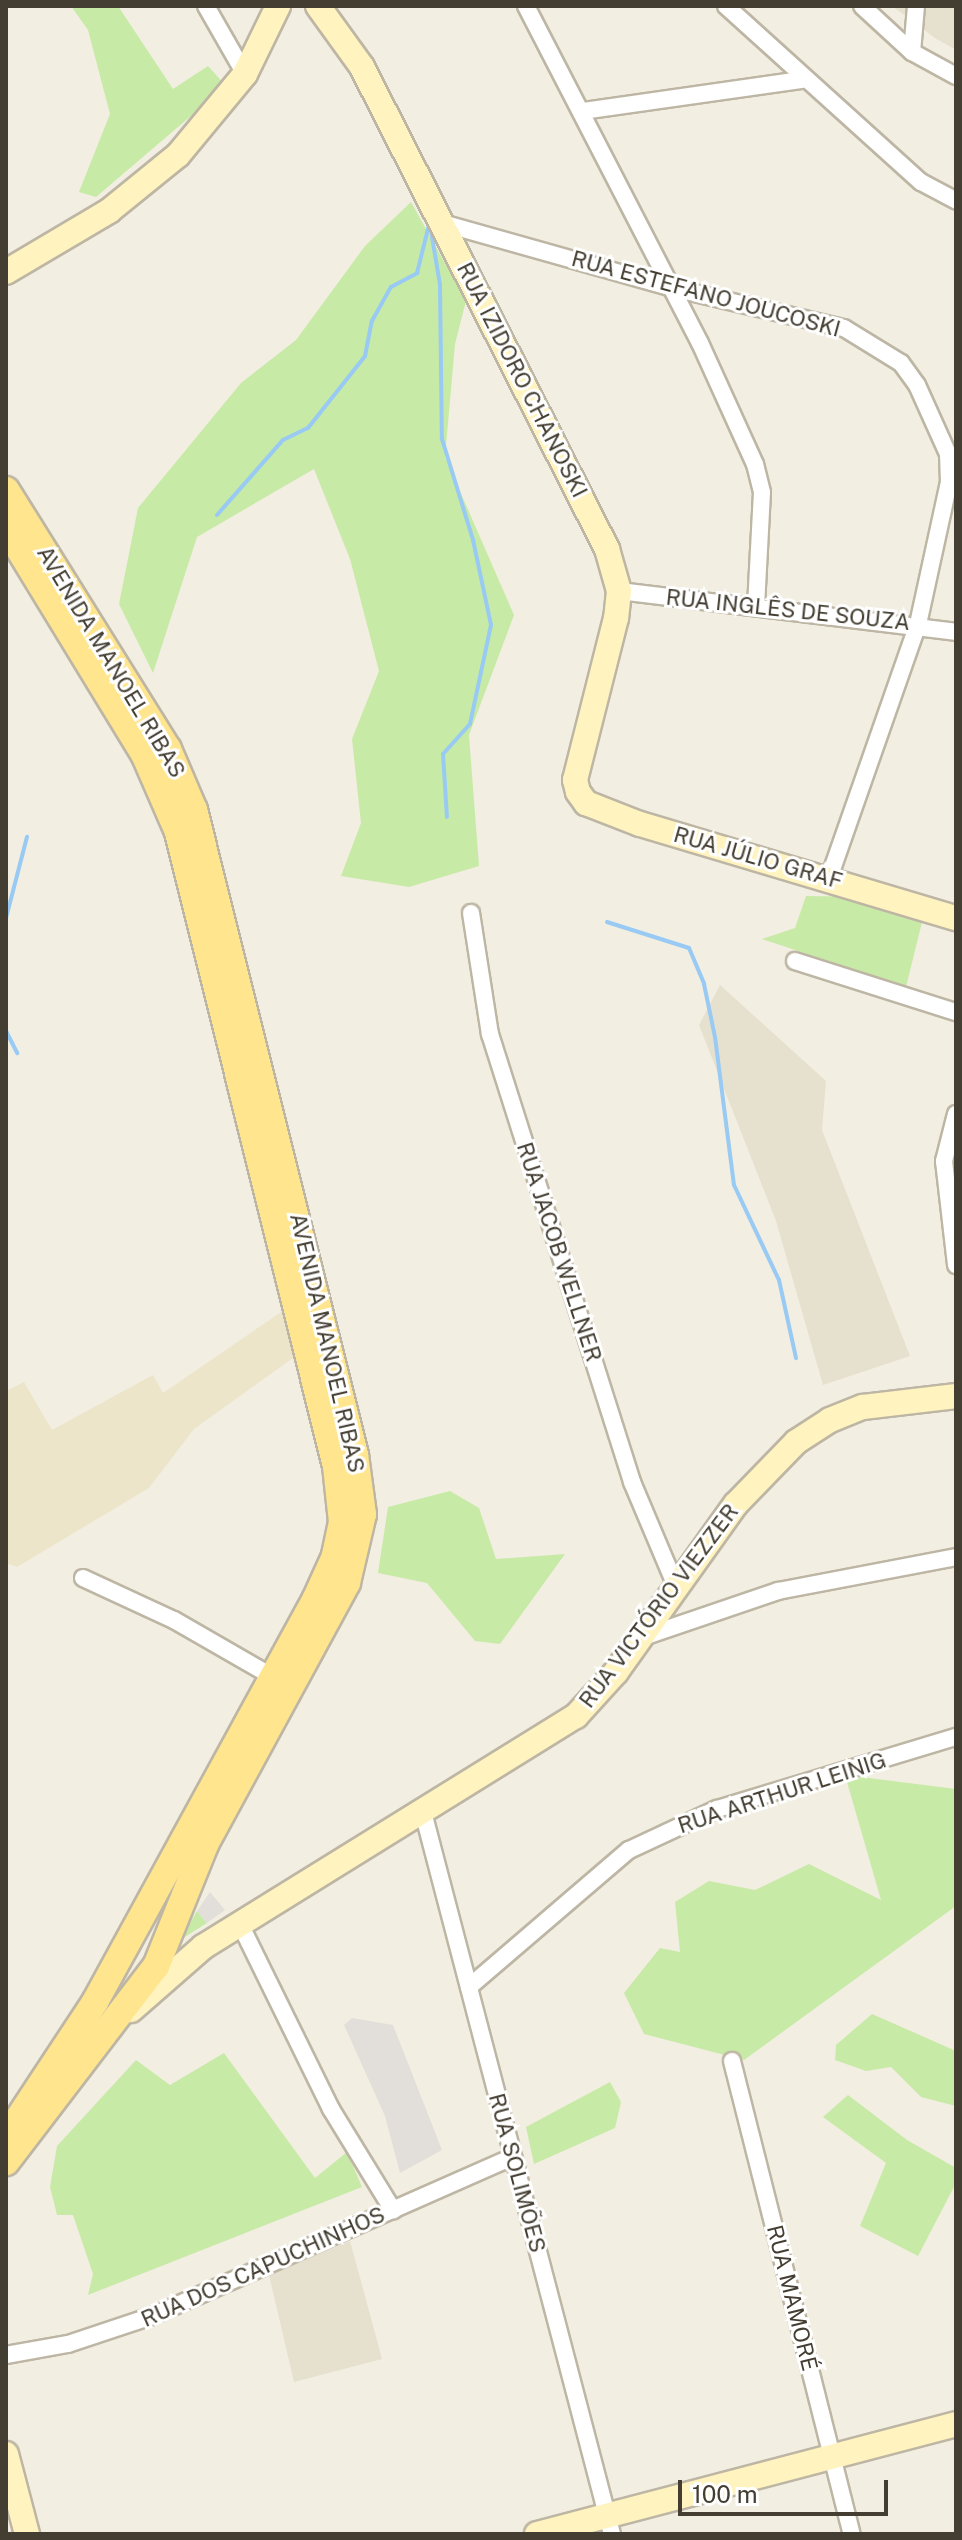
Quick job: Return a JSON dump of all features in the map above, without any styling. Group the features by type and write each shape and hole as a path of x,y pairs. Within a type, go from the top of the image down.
{"main road":[{"name":"AVENIDA MANOEL RIBAS","path":"6,490 168,749 194,810 218,893 286,1218"},
{"path":"6,516 35,537"},
{"name":"AVENIDA MANOEL RIBAS","path":"6,528 145,756 172,813 300,1274 360,1477 359,1550 337,1604 205,1845 162,1952 119,2020 6,2162"},
{"path":"188,867 209,893 218,893"},
{"name":"AVENIDA MANOEL RIBAS","path":"7,2135 95,2002 327,1577 342,1522 336,1466 300,1274"},
{"path":"119,1958 162,1952"},
{"path":"95,2002 119,2020"}],"street":[{"path":"206,6 245,74"},
{"path":"8,270 88,224 159,173 196,136 245,74 278,6"},
{"name":"RUA IZIDORO CHANOSKI","path":"318,6 362,67 607,549 619,591 575,780"},
{"path":"526,6 673,288 759,478 763,543 756,606"},
{"path":"726,6 802,80 921,182 956,201"},
{"path":"862,6 912,52 956,76"},
{"path":"912,52 916,6"},
{"path":"583,111 802,80"},
{"name":"RUA ESTEFANO JOUCOSKI","path":"442,223 673,288 844,328 901,363 928,406 948,454 949,482 918,624 829,878"},
{"name":"RUA INGLÊS DE SOUZA","path":"619,591 918,624 956,632"},
{"name":"RUA JÚLIO GRAF","path":"575,780 586,803 640,824 956,918"},
{"name":"RUA JACOB WELLNER","path":"471,913 490,1034 632,1482 675,1584"},
{"path":"795,961 956,1012"},
{"path":"956,1114 944,1161 956,1265"},
{"name":"RUA VICTÓRIO VIEZZER","path":"119,2020 203,1947 576,1716 604,1688 675,1584 759,1477 817,1427 878,1403 956,1396"},
{"path":"639,1638 778,1591 956,1557"},
{"path":"83,1578 174,1620 273,1677"},
{"name":"RUA ARTHUR LEINIG","path":"469,1987 629,1850 653,1837 717,1809 956,1737"},
{"name":"RUA SOLIMÕES","path":"423,1812 609,2525"},
{"path":"240,1924 331,2109 393,2210"},
{"name":"RUA VICTÓRIO VIEZZER","path":"162,1952 203,1947"},
{"name":"RUA MAMORÉ","path":"732,2061 852,2534"},
{"name":"RUA DOS CAPUCHINHOS","path":"6,2355 131,2324 513,2157"},
{"path":"537,2534 609,2525 832,2457 956,2424"},
{"path":"6,2454 27,2534"}],"shaded area":[{"path":"892,6 956,6 956,50 935,38"},
{"path":"720,985 826,1081 822,1130 910,1356 823,1385 776,1221 699,1025"},
{"path":"287,1308 297,1355 194,1429 149,1488 17,1567 6,1563 6,1391 24,1382 52,1430 153,1375 163,1393"},
{"path":"210,1892 225,1910 207,1923 197,1911"},
{"path":"352,2018 393,2025 442,2150 400,2173 385,2116 344,2025"},
{"path":"350,2241 382,2359 294,2382 269,2275"}],"green space":[{"path":"71,6 118,6 173,89 208,66 226,86 96,197 79,192 110,114 88,30"},
{"path":"411,202 466,301 455,344 445,457 514,615 469,735 479,866 409,887 341,876 361,823 352,739 379,671 350,559 314,469 197,537 153,673 119,604 138,508 241,383 296,340 365,246"},
{"path":"806,896 871,897 924,914 906,987 762,939 795,928"},
{"path":"450,1491 479,1508 496,1559 565,1554 500,1644 475,1641 427,1583 378,1573 388,1507"},
{"path":"845,1775 956,1789 956,1906 744,2060 644,2034 624,1993 660,1948 680,1952 675,1902 709,1881 755,1890 809,1864 881,1900"},
{"path":"197,1911 207,1923 180,1940"},
{"path":"872,2014 956,2051 956,2106 921,2097 891,2067 866,2071 835,2060 836,2045"},
{"path":"224,2053 315,2178 347,2152 362,2187 88,2295 93,2274 73,2215 57,2215 50,2187 57,2146 136,2060 170,2085"},
{"path":"610,2082 621,2102 615,2128 534,2164 526,2127"},
{"path":"848,2095 907,2140 956,2168 956,2183 918,2256 860,2226 886,2163 823,2117"}],"waterway":[{"path":"217,515 283,440 308,428 365,356 372,321 391,287 417,273 429,225"},
{"path":"430,225 440,285 442,439 473,540 491,625 470,724 443,754 447,817"},
{"path":"6,918 27,837"},
{"path":"607,922 689,948 704,984 715,1037 734,1185 779,1280 796,1358"},
{"path":"6,1031 17,1053"}]}
